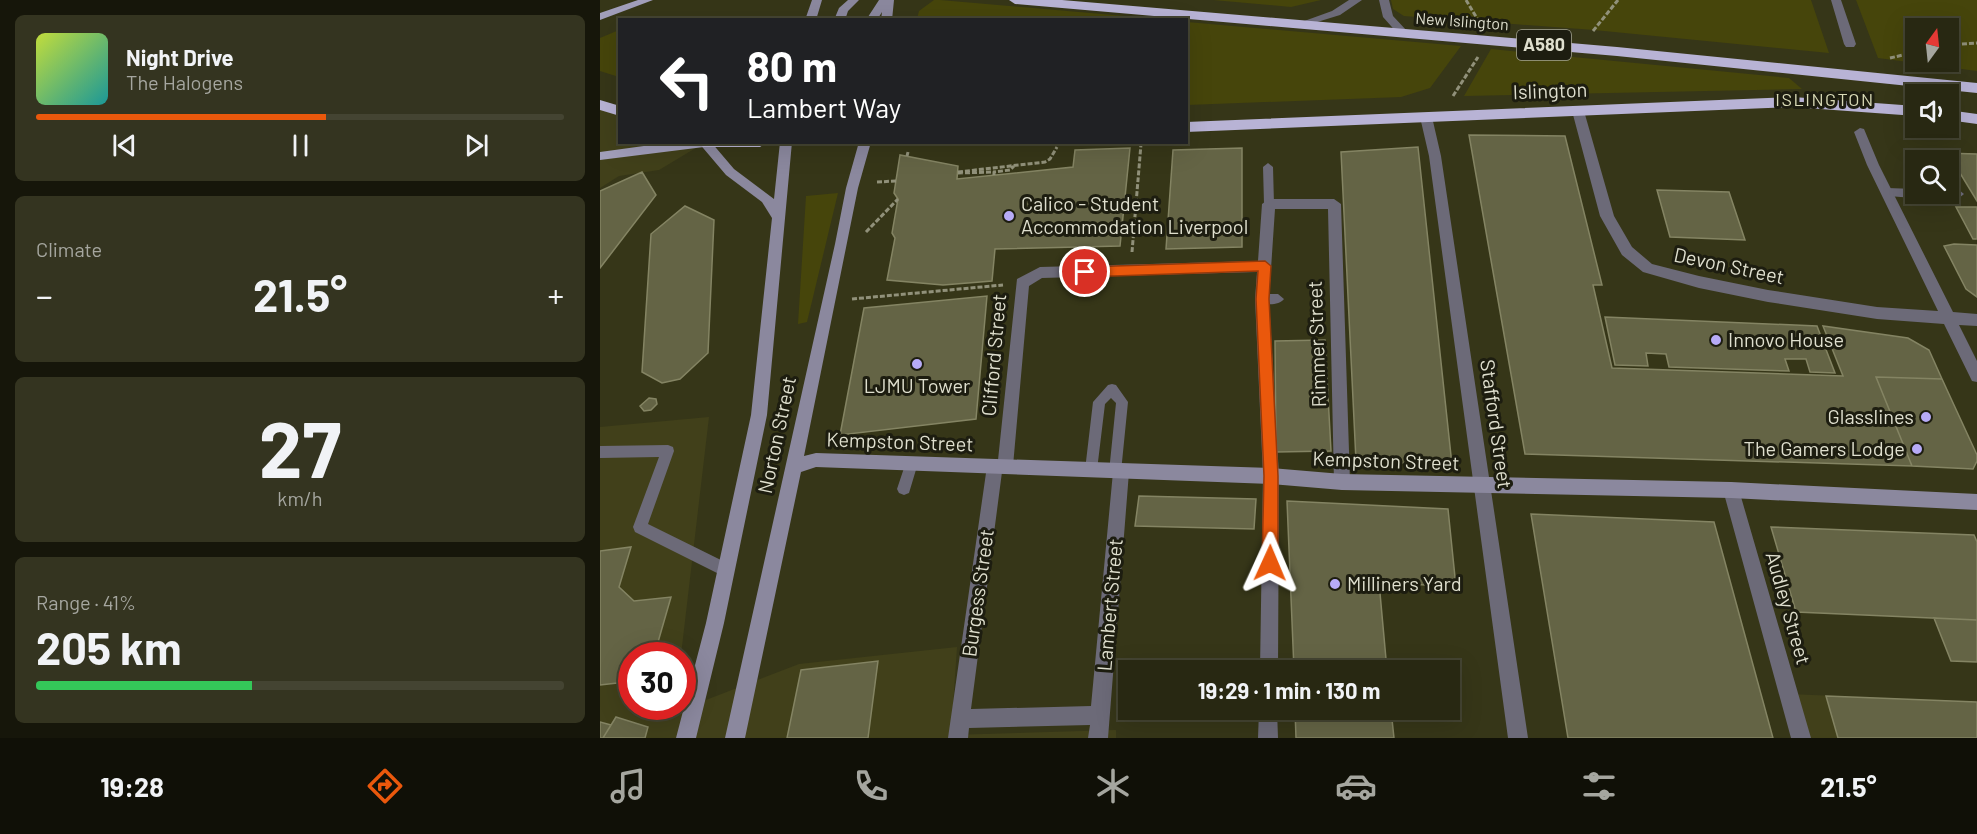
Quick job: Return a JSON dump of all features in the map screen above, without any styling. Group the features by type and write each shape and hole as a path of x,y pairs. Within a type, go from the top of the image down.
{"highway":[{"name":"New Islington","path":"1015,0 1800,68 1977,88"},
{"name":"Islington","path":"1188,127 1793,102 1905,110"},
{"path":"600,105 618,110"},
{"path":"1959,117 1977,119"}],"main road":[{"path":"600,17 648,0"},
{"path":"811,18 817,0"},
{"path":"840,18 843,10 854,0"},
{"path":"872,18 884,0"},
{"path":"886,18 889,0"},
{"path":"602,158 696,144"},
{"path":"704,144 730,172 767,199 777,215"},
{"name":"Norton Street","path":"686,738 726,570 759,415 786,144"},
{"name":"Norton Street","path":"735,738 842,244 852,188 864,144"},
{"name":"Kempston Street","path":"794,466 816,460 1271,476 1342,483 1731,490 1977,502"}],"street":[{"path":"1301,24 1336,12 1357,0"},
{"path":"1384,0 1388,17 1403,33"},
{"path":"1836,0 1850,44"},
{"name":"Devon Street","path":"1578,111 1607,216 1627,251 1648,268 1699,282 1768,296 1877,313 1977,320"},
{"name":"Stafford Street","path":"1426,117 1435,156 1518,738"},
{"path":"1860,132 1977,376"},
{"path":"1269,204 1262,299 1271,476 1269,660"},
{"name":"Rimmer Street","path":"1269,204 1334,204 1342,483"},
{"path":"1022,283 1040,273 1265,266"},
{"name":"Clifford Street","path":"1000,466 1022,283"},
{"name":"Burgess Street","path":"1000,466 959,729 1100,715"},
{"name":"Lambert Street","path":"1098,738 1118,472"},
{"name":"Audley Street","path":"1731,490 1802,738"},
{"path":"1268,720 1268,738"}],"lane":[{"path":"1268,167 1269,204"},
{"path":"1887,192 1905,193"},
{"path":"1262,299 1278,299"},
{"path":"1091,470 1099,402 1112,389 1122,402 1118,472"},
{"path":"600,452 668,451 640,527 726,570"},
{"path":"904,489 912,463"}],"path":[{"path":"1466,0 1480,25"},
{"path":"1591,34 1618,0"},
{"path":"1959,44 1977,43"},
{"path":"1450,99 1480,54"},
{"path":"1884,60 1905,55"},
{"path":"1130,271 1142,144"},
{"path":"1014,166 1010,170 994,173 963,174 958,172 1048,161 1057,147"},
{"path":"877,182 896,181"},
{"path":"866,232 898,199"},
{"path":"852,299 1022,283"}],"shaded area":[{"path":"934,0 940,0 1147,18 917,18 919,11"},
{"path":"1213,0 1321,0 1291,7"},
{"path":"1391,0 1811,0 1829,53 1594,30 1404,16 1393,9"},
{"path":"1856,0 1977,0 1977,71 1959,69 1959,18 1905,18 1905,62 1878,58"},
{"path":"1188,22 1461,46 1430,88 1401,97 1188,105"},
{"path":"618,31 618,77 600,71 600,38"},
{"path":"1491,49 1789,78 1802,89 1464,96"},
{"path":"600,105 618,111 618,144 702,144 659,170 619,176 600,188"},
{"path":"838,193 807,322 798,324 806,196"},
{"path":"709,417 683,642 618,642 618,720 696,720 696,704 799,664 957,647 951,735 1116,730 1116,738 600,738 600,427"},
{"path":"1789,694 1977,702 1977,738 1801,738"}],"building":[{"path":"1469,135 1565,136 1602,285 1593,285 1612,368 1843,376 1823,326 1908,338 1929,350 1942,379 1876,377 1912,466 1525,454"},
{"path":"1418,147 1452,465 1356,461 1341,152"},
{"name":"Calico - Student Accommodation Liverpool","path":"1130,148 1120,246 995,249 992,281 943,285 887,280 895,238 892,233 898,199 894,193 900,155 958,166 957,179 1073,167 1075,150"},
{"name":"Calico - Student Accommodation Liverpool","path":"1242,148 1242,247 1166,249 1173,150"},
{"path":"1959,153 1977,154 1977,201 1960,173"},
{"path":"642,172 656,195 600,268 600,191"},
{"path":"1657,190 1729,192 1745,240 1670,237"},
{"path":"685,206 714,220 708,353 680,379 662,383 642,372 651,234"},
{"path":"1956,207 1977,207 1977,239 1973,239"},
{"path":"1977,245 1977,297 1966,289 1944,246"},
{"name":"LJMU Tower","path":"987,296 976,419 840,435 864,308"},
{"name":"Innovo House","path":"1605,317 1817,326 1835,373 1810,372 1806,359 1785,359 1789,371 1669,367 1666,354 1646,353 1648,366 1615,365"},
{"path":"1325,340 1331,451 1276,452 1275,341"},
{"name":"Glasslines","path":"1876,377 1942,379 1977,455 1973,469 1912,466"},
{"path":"649,398 656,399 657,404 651,410 644,411 640,406"},
{"path":"1139,496 1256,499 1254,529 1135,526"},
{"name":"Milliners Yard","path":"1287,501 1448,509 1456,587 1379,582 1386,660 1294,660"},
{"path":"1531,514 1714,522 1773,738 1568,738"},
{"path":"1771,527 1974,535 1977,542 1977,620 1796,612"},
{"path":"631,547 619,587 634,601 671,597 658,642 618,642 617,683 600,685 600,551"},
{"path":"1934,618 1977,620 1977,662 1951,661"},
{"path":"878,661 868,738 787,738 801,670"},
{"path":"1826,696 1977,702 1977,738 1838,738"},
{"path":"616,717 618,720 648,727 645,738 603,738"},
{"path":"1295,720 1392,720 1394,738 1296,738"},
{"path":"600,722 611,725 603,738 600,738"}],"place":[{"name":"Calico - Student Accommodation Liverpool","path":"1009,216"},
{"name":"Innovo House","path":"1716,340"},
{"name":"LJMU Tower","path":"917,364"},
{"name":"Glasslines","path":"1926,417"},
{"name":"The Gamers Lodge","path":"1917,449"},
{"name":"Milliners Yard","path":"1335,584"}],"district":[{"name":"ISLINGTON","path":"1825,100"}],"route":[{"path":"1085,272 1265,266 1262,299 1271,476 1270,563"}]}
